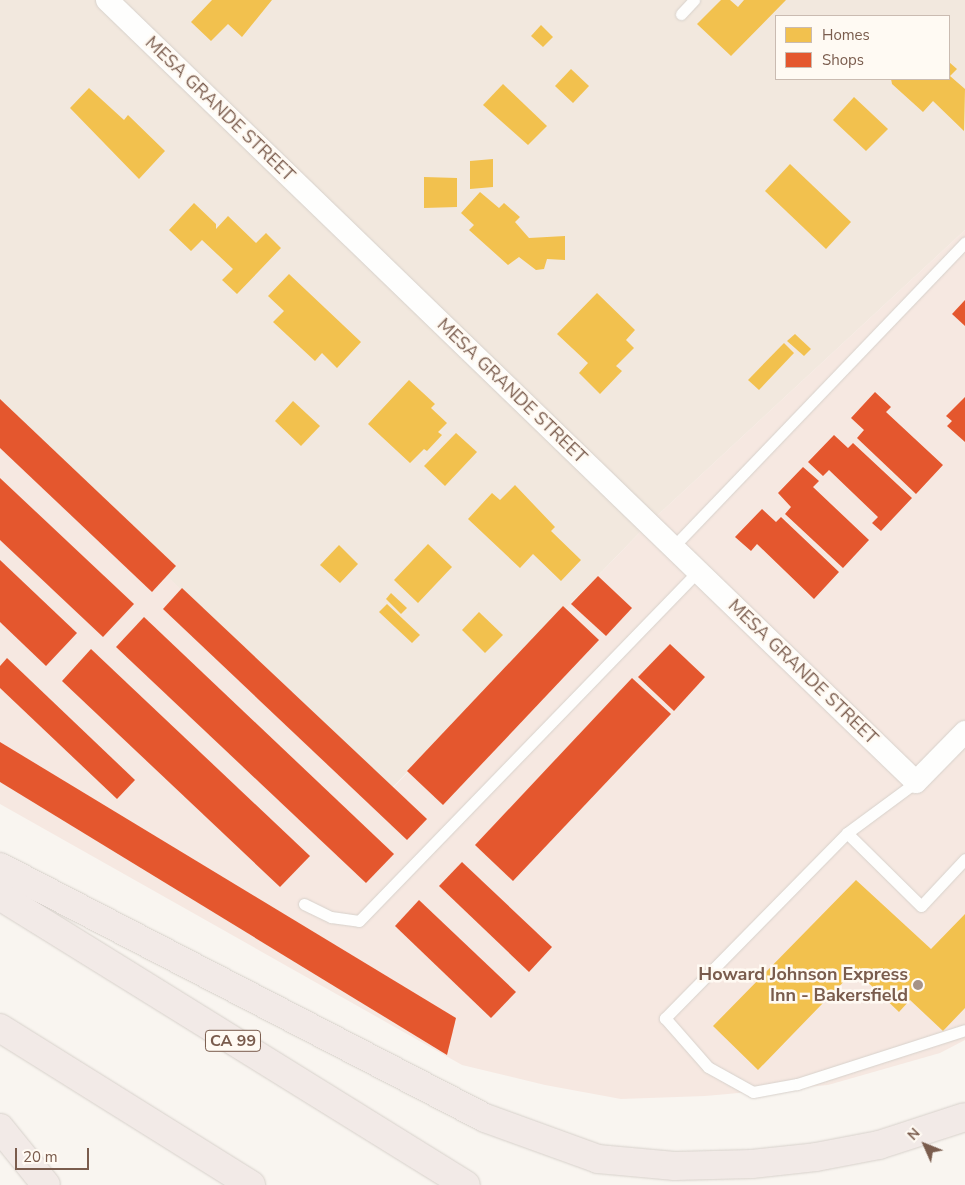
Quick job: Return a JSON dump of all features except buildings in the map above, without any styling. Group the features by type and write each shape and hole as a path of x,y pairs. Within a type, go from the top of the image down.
{"highway":[{"path":"0,868 486,1118 598,1159 675,1166 752,1164 816,1157 878,1145 965,1117"},
{"name":"CA 99","path":"0,896 466,1185"},
{"path":"0,1028 251,1185"},
{"path":"0,1128 46,1185"}],"street":[{"name":"MESA GRANDE STREET","path":"110,1 916,782"},
{"path":"916,782 965,732"}],"lane":[{"path":"681,14 694,0"},
{"path":"673,547 965,243"},
{"path":"304,904 331,917 359,921 698,571"},
{"path":"916,782 847,833 665,1018 708,1067 753,1092 797,1084 965,1030"},
{"path":"847,833 921,906 965,859"}],"shaded area":[{"path":"0,0 965,0 965,230 646,526 389,791 0,415"},
{"path":"965,230 965,1040 940,1053 828,1085 705,1096 621,1099 545,1085 462,1065 0,804 0,415 390,791 646,526"}],"place":[{"name":"Howard Johnson Express Inn - Bakersfield","path":"918,985"}]}
